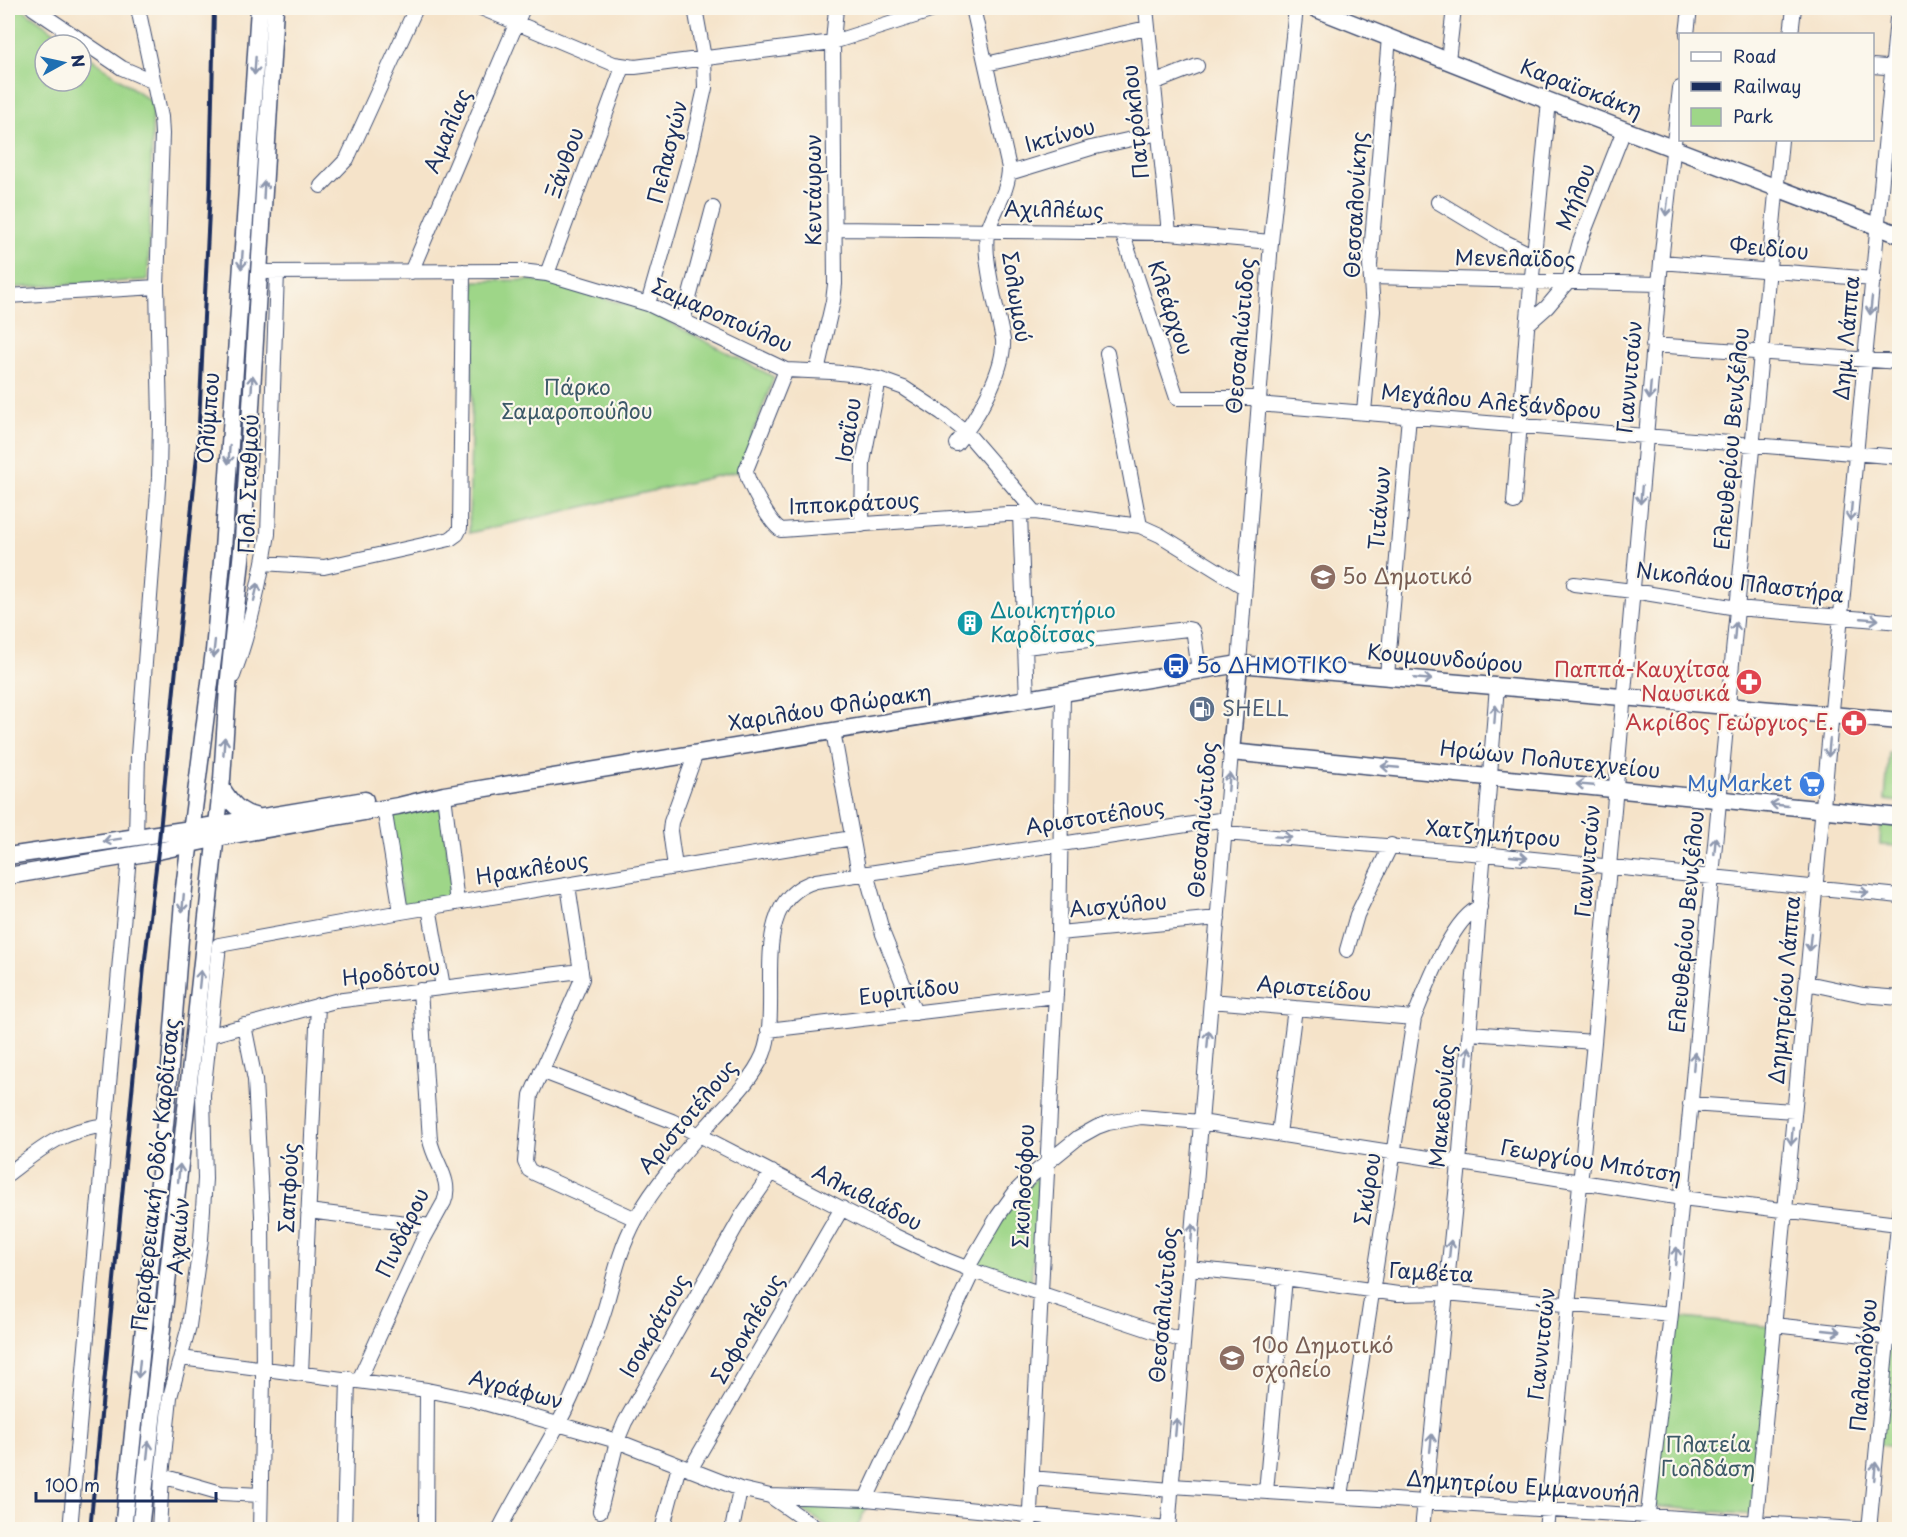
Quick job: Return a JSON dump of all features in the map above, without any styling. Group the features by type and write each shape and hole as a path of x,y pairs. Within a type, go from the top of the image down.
{"main road":[{"name":"Ολύμπου","path":"190,837 214,651 222,561 259,8"},
{"name":"Ολύμπου","path":"215,832 243,540 275,8"},
{"name":"Καραϊσκάκη","path":"1314,8 1899,235"},
{"name":"Κουμουνδούρου","path":"1239,664 1899,721"},
{"name":"Χαριλάου Φλώρακη","path":"215,832 384,808 436,796 1239,664"},
{"name":"Θεσσαλιώτιδος","path":"1231,752 1239,664"},
{"name":"Ηρώων Πολυτεχνείου","path":"1231,752 1899,816"},
{"path":"221,787 236,808 247,815 259,818"},
{"name":"Χαριλάου Φλώρακη","path":"215,832 259,818 398,795 436,796"},
{"path":"8,876 129,856 190,837 215,832"},
{"name":"Περιφερειακή Οδός Καρδίτσας","path":"140,1530 215,832"},
{"path":"8,856 136,837 190,837"},
{"name":"Περιφερειακή Οδός Καρδίτσας","path":"123,1530 167,1105 190,837"}],"street":[{"path":"33,8 122,68 153,81"},
{"path":"136,837 139,743 159,478 157,287 162,134 148,50 138,8"},
{"path":"321,186 347,159 416,8"},
{"path":"481,8 623,67 834,42 940,8"},
{"name":"Αμαλίας","path":"411,272 523,8"},
{"name":"Πελασγών","path":"648,304 705,88 704,58 695,8"},
{"name":"Κεντάυρων","path":"817,371 834,292 836,8"},
{"path":"973,8 1009,173"},
{"name":"Πατρόκλου","path":"1146,8 1168,233"},
{"name":"Θεσσαλιώτιδος","path":"1239,664 1271,242 1296,8"},
{"path":"1448,60 1454,8"},
{"path":"1687,33 1690,8"},
{"path":"1791,33 1794,8"},
{"path":"1878,226 1896,68 1898,8"},
{"path":"986,64 1147,28"},
{"name":"Θεσσαλονίκης","path":"1364,412 1373,310 1370,265 1389,37"},
{"path":"1153,83 1197,66"},
{"path":"1874,66 1896,68"},
{"name":"Ξάνθου","path":"547,274 623,67"},
{"name":"Γιαννιτσών","path":"1546,1530 1594,1042 1660,262 1679,97"},
{"path":"1514,502 1549,101"},
{"name":"Μήλου","path":"1569,281 1580,242 1624,130"},
{"name":"Ικτίνου","path":"1009,173 1101,146 1159,133"},
{"name":"Ελευθερίου Βενιζέλου","path":"1647,1523 1671,1314 1781,141"},
{"name":"Σολωμού","path":"956,444 966,432 999,370 1004,353 986,248 988,230 1009,173"},
{"path":"1438,202 1501,240 1534,256"},
{"path":"683,321 713,208"},
{"name":"Δημ. Λάππα","path":"1857,454 1878,226"},
{"name":"Αχιλλέως","path":"836,229 1168,233 1271,242"},
{"name":"Κλεάρχου","path":"1122,232 1177,398"},
{"name":"Φειδίου","path":"1660,262 1874,279"},
{"name":"Σαμαροπούλου","path":"259,272 506,270 547,274 648,304 786,370 859,375 879,379 911,392 966,432 1035,512"},
{"name":"Πολ. Σταθμού","path":"277,272 268,534 263,563 324,567 450,539 457,534 460,528 463,271"},
{"name":"Μενελαϊδος","path":"1371,276 1659,284"},
{"path":"1528,325 1569,281"},
{"path":"8,296 157,287"},
{"path":"1653,345 1899,362"},
{"path":"1107,353 1140,526"},
{"name":"Ιπποκράτους","path":"786,370 746,470 747,478 774,524 781,530 1035,512"},
{"name":"Ισαΐου","path":"862,525 863,462 879,379"},
{"name":"Μεγάλου Αλεξάνδρου","path":"1177,398 1258,401 1646,437 1899,457"},
{"name":"Τιτάνων","path":"1387,676 1409,416"},
{"name":"Δημητρίου Λάππα","path":"1755,1526 1857,454"},
{"path":"1035,512 1140,526 1160,535 1244,587"},
{"path":"1020,514 1027,699"},
{"path":"228,688 243,649 263,563"},
{"name":"Νικολάου Πλαστήρα","path":"1574,584 1737,608 1899,622"},
{"path":"1025,647 1188,628 1194,635 1199,670"},
{"name":"Μακεδονίας","path":"1422,1530 1459,1164 1497,686"},
{"name":"Σκυλοσόφου","path":"1029,1530 1059,933 1063,693"},
{"path":"833,731 852,838 882,934 915,1013"},
{"name":"Θεσσαλιώτιδος","path":"1168,1529 1231,752"},
{"path":"675,867 671,822 696,753"},
{"path":"436,796 457,903"},
{"path":"384,808 401,912"},
{"name":"Αριστοτέλους","path":"499,1530 558,1424 580,1378 602,1318 619,1260 636,1219 660,1183 741,1088 763,1055 768,1030 775,924 781,908 791,896 808,884 863,874 1061,844 1225,826"},
{"name":"Χατζημήτρου","path":"1225,826 1899,896"},
{"name":"Ηρακλέους","path":"219,945 401,912 852,838"},
{"path":"1347,950 1357,915 1391,845"},
{"path":"70,1530 129,856"},
{"path":"568,885 581,981 533,1088 529,1104 525,1159 529,1170 636,1219"},
{"name":"Σκύρου","path":"1341,1496 1414,1018 1441,954 1464,920 1473,910 1480,907"},
{"path":"429,908 443,987"},
{"name":"Αισχύλου","path":"1059,933 1218,918"},
{"name":"Αχαιών","path":"159,1530 170,1397 189,1326 201,1239 205,1179 203,1095 219,945"},
{"name":"Ηροδότου","path":"211,1035 345,999 581,971"},
{"path":"1807,983 1863,995 1899,998"},
{"name":"Πινδάρου","path":"353,1379 444,1202 447,1188 430,1140 420,990"},
{"name":"Ευριπίδου","path":"768,1030 1056,996"},
{"name":"Αριστείδου","path":"1211,1001 1414,1018"},
{"name":"Σαπφούς","path":"301,1373 318,1005"},
{"path":"1279,1134 1295,1008"},
{"path":"244,1025 253,1068 257,1105 262,1227 263,1368 260,1530"},
{"path":"1470,1033 1594,1042"},
{"name":"Αλκιβιάδου","path":"541,1071 662,1117 700,1134 931,1254 970,1270 1183,1341"},
{"path":"1690,1104 1794,1112"},
{"name":"Γεωργίου Μπότση","path":"866,1499 970,1270 1004,1207 1024,1183 1046,1163 1079,1137 1108,1123 1141,1117 1171,1118 1682,1197 1898,1224"},
{"path":"8,1174 30,1156 60,1137 88,1127 106,1125"},
{"name":"Ισοκράτους","path":"600,1511 616,1441 743,1214 772,1172"},
{"name":"Παλαιολόγου","path":"1870,1530 1893,1338 1899,1205"},
{"name":"Σοφοκλέους","path":"662,1530 685,1468 842,1208"},
{"path":"308,1211 431,1226"},
{"name":"Γαμβέτα","path":"1190,1268 1285,1278 1398,1294 1446,1293 1671,1314"},
{"path":"1266,1492 1285,1278"},
{"path":"1774,1325 1893,1338"},
{"name":"Αγράφων","path":"181,1358 353,1379 451,1394 616,1441 740,1489 770,1496 814,1528"},
{"path":"344,1530 353,1379"},
{"path":"426,1530 427,1390"},
{"path":"162,1476 221,1493 260,1495"},
{"name":"Δημητρίου Εμμανουήλ","path":"1031,1478 1548,1509 1647,1523 1870,1530"},
{"path":"732,1530 740,1489"},
{"path":"770,1496 866,1499 1168,1529"}],"green space":[{"path":"8,8 21,8 56,33 33,33 33,93 93,93 93,60 153,103 148,280 8,288"},
{"name":"Πάρκο Σαμαροπούλου","path":"533,280 646,310 774,377 739,471 469,533 474,281"},
{"path":"1889,752 1899,754 1899,802 1885,800"},
{"path":"441,805 454,897 403,906 389,814"},
{"path":"1881,822 1899,823 1897,846 1880,845"},
{"path":"1040,1173 1031,1283 976,1263 1006,1213"},
{"name":"Πλατεία Γιολδάση","path":"1673,1317 1772,1327 1753,1515 1652,1506"},
{"path":"1888,1344 1899,1345 1899,1447 1879,1445"},
{"path":"791,1503 868,1505 856,1529 832,1529"}],"railway":[{"path":"90,1530 144,967 158,851 198,445 210,189 214,8"}],"place":[{"name":"5ο Δημοτικό","path":"1323,577"},
{"name":"Διοικητήριο Καρδίτσας","path":"970,623"},
{"name":"5ο ΔΗΜΟΤΙΚΟ","path":"1176,666"},
{"name":"Παππά-Καυχίτσα Ναυσικά","path":"1749,682"},
{"name":"SHELL","path":"1202,709"},
{"name":"Ακρίβος Γεώργιος Ε.","path":"1854,723"},
{"name":"MyMarket","path":"1812,784"},
{"name":"10ο Δημοτικό σχολείο","path":"1232,1358"}]}
